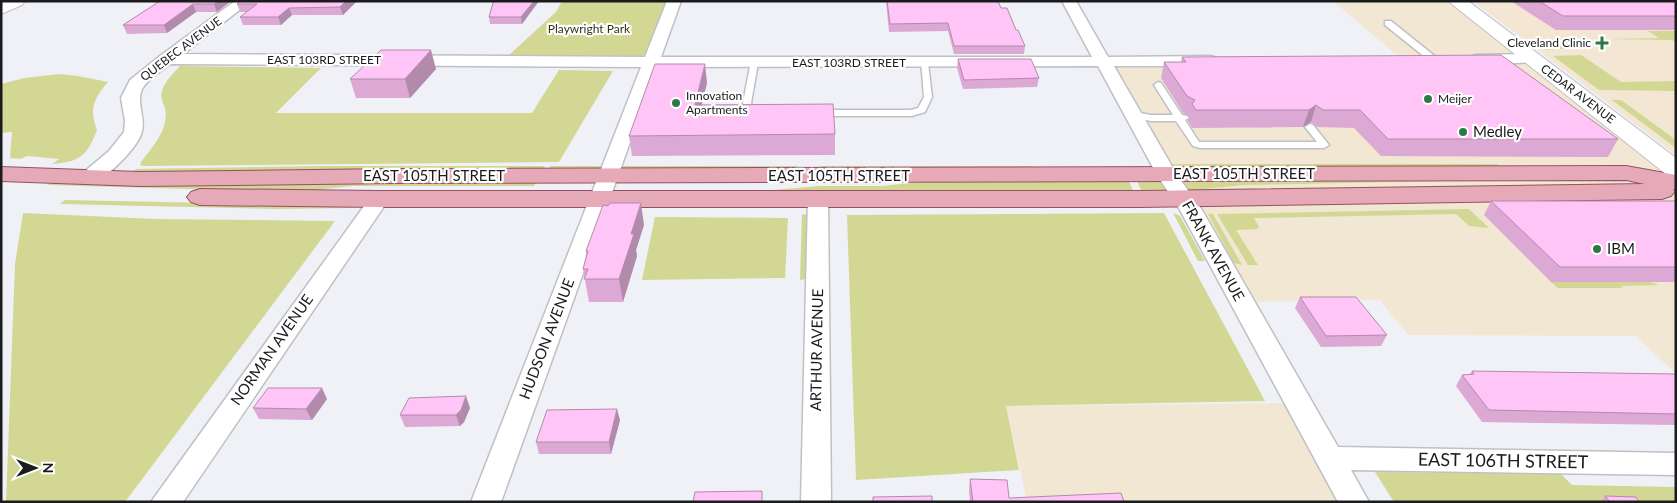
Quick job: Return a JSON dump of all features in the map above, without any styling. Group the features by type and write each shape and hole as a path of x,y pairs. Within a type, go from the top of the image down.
{"main road":[{"name":"EAST 105TH STREET","path":"3,182 188,197 379,199 604,188 1167,175 1626,173 1676,182"},
{"name":"EAST 105TH STREET","path":"3,182 91,176 192,179 395,176 818,199 1184,198 1652,192 1676,188"}],"street":[{"name":"QUEBEC AVENUE","path":"91,176 116,156 126,144 134,127 130,104 131,92 141,79 244,1"},
{"name":"HUDSON AVENUE","path":"486,502 674,1"},
{"name":"FRANK AVENUE","path":"1070,1 1103,62 1139,116 1167,175 1184,198 1354,502"},
{"name":"CEDAR AVENUE","path":"1456,1 1676,170"},
{"name":"EAST 103RD STREET","path":"166,59 754,63 1229,61"},
{"path":"1405,60 1532,59"},
{"name":"NORMAN AVENUE","path":"166,502 379,199"},
{"name":"ARTHUR AVENUE","path":"816,502 818,199"},
{"name":"EAST 106TH STREET","path":"1329,458 1676,464"}],"lane":[{"path":"1388,23 1434,60"},
{"path":"806,113 912,113 922,110 928,97 924,62"},
{"path":"754,63 747,103 748,108 752,112 768,113"},
{"path":"1158,85 1180,115 1196,144 1203,146 1324,145 1310,127"},
{"path":"1139,116 1151,118 1180,115"}],"shaded area":[{"path":"1333,1 1457,1 1676,170 1676,374 1636,336 1408,335 1380,300 1242,302 1112,66 1405,62"},
{"name":"Cleveland Clinic","path":"1473,1 1676,1 1676,155 1584,85"},
{"path":"1298,403 1354,502 1027,502 1006,406"}],"green space":[{"name":"Playwright Park","path":"562,1 668,1 647,56 509,55 556,12"},
{"path":"1648,31 1676,31 1676,42 1672,40 1606,39 1659,38"},
{"path":"1532,39 1557,39 1571,48 1545,50"},
{"path":"1581,55 1621,82 1676,81 1676,91 1599,90 1553,56"},
{"path":"180,66 321,68 276,113 532,113 559,70 613,71 559,162 140,165 158,138 165,122 166,112 161,95 162,90 166,81"},
{"path":"59,74 108,82 99,93 94,104 93,116 97,130 90,146 81,156 69,162 52,164 59,159 27,156 21,159 10,158 12,132 2,133 1,128 1,84 24,78"},
{"path":"1612,100 1621,100 1676,140 1676,148"},
{"path":"1162,164 1498,164 1498,167 1167,168"},
{"path":"323,166 545,166 543,169 133,171 137,169"},
{"path":"550,166 799,166 795,169 550,169"},
{"path":"819,166 1032,166 1029,169 821,169"},
{"path":"927,181 1129,181 1133,191 772,190 820,186 882,186"},
{"path":"1137,181 1439,181 1243,185 1195,190 1141,190"},
{"path":"53,182 536,182 534,186 352,186 296,192 47,185"},
{"path":"65,200 349,206 352,208 277,209 60,204"},
{"path":"846,205 1139,206 1141,208 841,207"},
{"path":"1469,209 1489,228 1469,226 1456,214 1254,218 1259,227 1257,229 1236,230 1258,265 1248,265 1217,214"},
{"path":"23,213 156,219 335,221 125,502 6,502 15,264"},
{"path":"1164,213 1265,401 1006,406 1019,470 856,480 847,215"},
{"path":"1173,213 1180,216 1205,261 1198,261"},
{"path":"802,214 807,215 806,279 800,280"},
{"path":"1208,214 1213,214 1242,265 1234,263"},
{"path":"655,217 788,218 785,278 642,280"},
{"path":"1551,282 1650,282 1659,285 1620,286 1623,288 1558,288"},
{"path":"1375,472 1561,474 1572,485 1676,487 1676,502 1394,502"}],"building":[{"path":"160,1 218,1 214,4 193,4 164,25 123,25"},
{"path":"241,1 346,1 340,7 289,8 278,17 240,17 257,4 237,4"},
{"path":"494,1 534,1 521,17 489,17"},
{"path":"887,1 998,1 1001,8 1007,8 1025,46 954,46 948,23 890,24"},
{"path":"1539,1 1676,1 1676,16 1563,16"},
{"path":"381,50 431,50 405,79 350,79"},
{"path":"1501,55 1618,139 1388,139 1360,110 1323,110 1316,105 1309,110 1196,110 1192,104 1195,100 1187,96 1164,62 1186,62 1182,57"},
{"path":"958,59 1031,59 1039,78 964,80"},
{"path":"655,64 705,64 695,105 833,104 835,134 629,136"},
{"name":"IBM","path":"1491,201 1676,201 1676,267 1560,267"},
{"path":"610,203 641,203 631,234 634,234 619,279 584,279 588,269 583,269 588,251 586,251 603,205 608,206"},
{"path":"1300,297 1356,297 1387,335 1326,336"},
{"path":"1472,371 1676,374 1676,414 1489,410 1462,375 1474,374"},
{"path":"268,388 322,388 306,409 253,408"},
{"path":"466,396 461,410 456,415 400,415 409,398"},
{"path":"617,409 609,442 536,442 547,410"},
{"path":"970,479 1007,480 1009,498 1121,493 1124,502 973,502"},
{"path":"762,491 762,502 693,502 695,492"},
{"path":"932,496 932,502 873,502 873,497"},
{"path":"1605,496 1636,497 1639,502 1610,502"}],"place":[{"name":"Cleveland Clinic","path":"1602,43"},
{"name":"Meijer","path":"1428,99"},
{"name":"Innovation Apartments","path":"676,103"},
{"name":"Medley","path":"1463,132"},
{"name":"IBM","path":"1597,249"}]}
